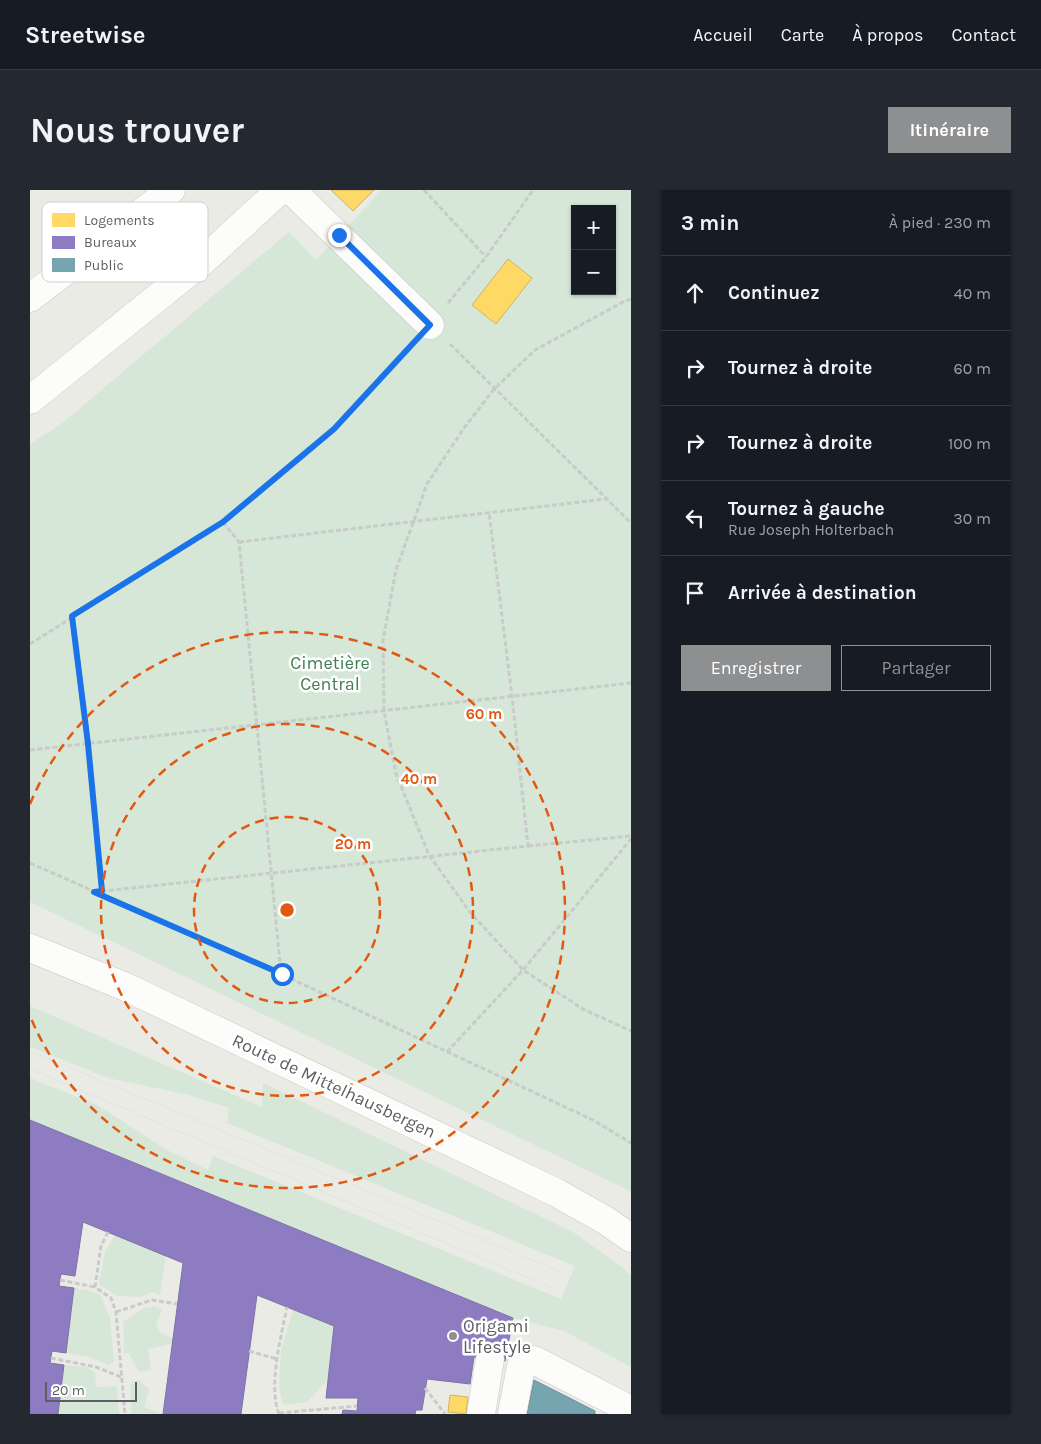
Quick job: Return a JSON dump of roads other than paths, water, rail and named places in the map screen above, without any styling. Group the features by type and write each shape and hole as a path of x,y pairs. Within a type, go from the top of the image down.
{"street":[{"path":"155,202 171,190"},
{"path":"208,256 280,190"},
{"path":"291,190 430,325"},
{"path":"30,298 51,282"},
{"path":"30,400 177,282"},
{"name":"Route de Mittelhausbergen","path":"30,948 126,988 555,1192 598,1215 631,1238"},
{"path":"481,1414 490,1359"},
{"path":"512,1414 521,1366 534,1360 631,1410"}],"tram line":[{"path":"30,1051 561,1272"},
{"path":"30,1069 555,1289"}],"place":[{"name":"Origami Lifestyle","path":"453,1336"}],"park label":[{"name":"Cimetière Central","path":"330,673"}]}
